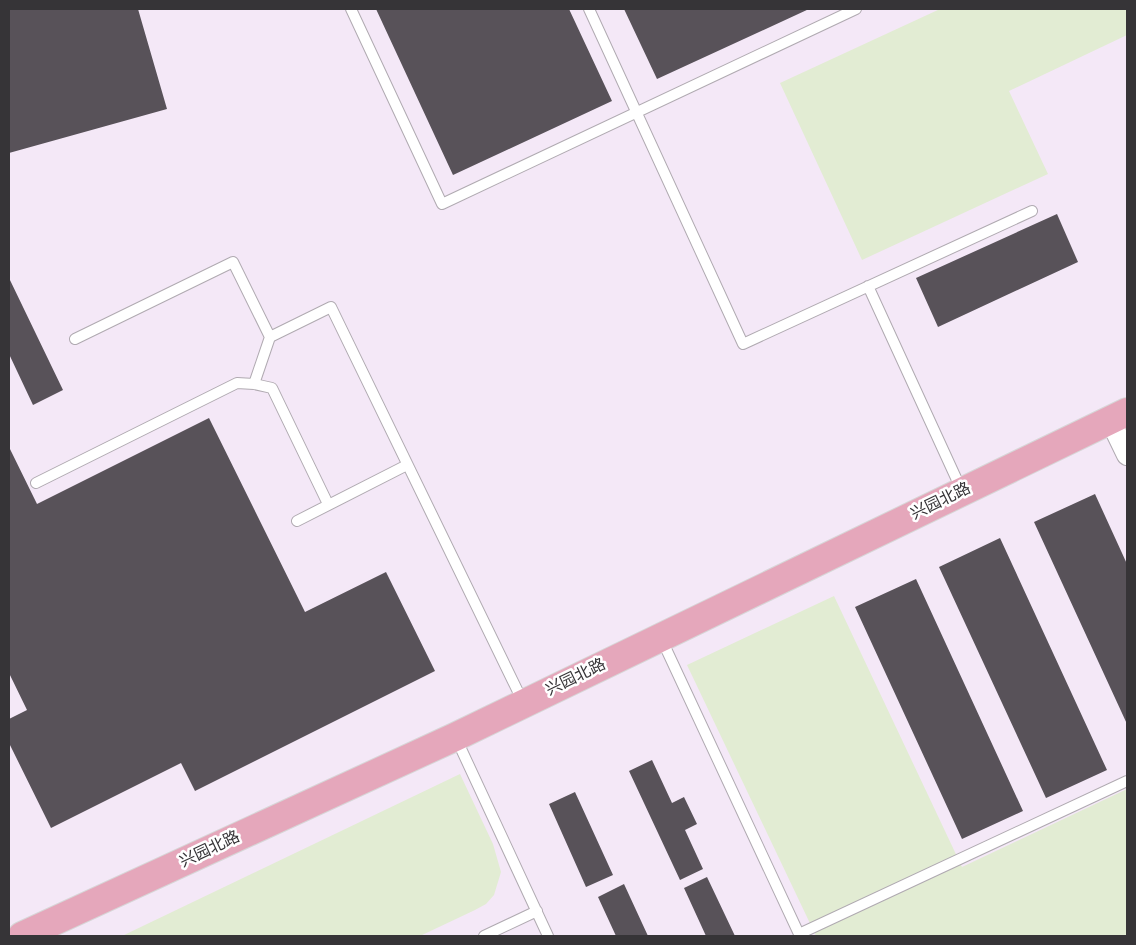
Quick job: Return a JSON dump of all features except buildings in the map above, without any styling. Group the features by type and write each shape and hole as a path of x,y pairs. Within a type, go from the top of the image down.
{"main road":[{"name":"兴园北路","path":"22,936 455,737 1119,416"}],"street":[{"path":"1119,416 1127,455"}],"lane":[{"path":"351,9 442,204 856,9"},
{"path":"589,9 743,344 1032,211"},
{"path":"75,339 233,262 270,337"},
{"path":"868,286 962,492"},
{"path":"254,384 270,337 331,307 523,703"},
{"path":"36,483 237,383 254,384 272,388 328,504"},
{"path":"297,520 407,465"},
{"path":"660,637 799,934 1127,781"},
{"path":"455,737 548,936"},
{"path":"484,936 537,911"}],"shaded area":[{"path":"9,9 1127,9 1127,936 9,936"}],"green space":[{"path":"940,9 1126,9 1127,35 1009,91 1048,174 862,260 780,83"},
{"path":"834,596 962,867 1127,789 1127,936 816,936 687,665"},
{"path":"460,774 493,844 501,872 494,895 486,904 475,910 420,936 122,936"}]}
